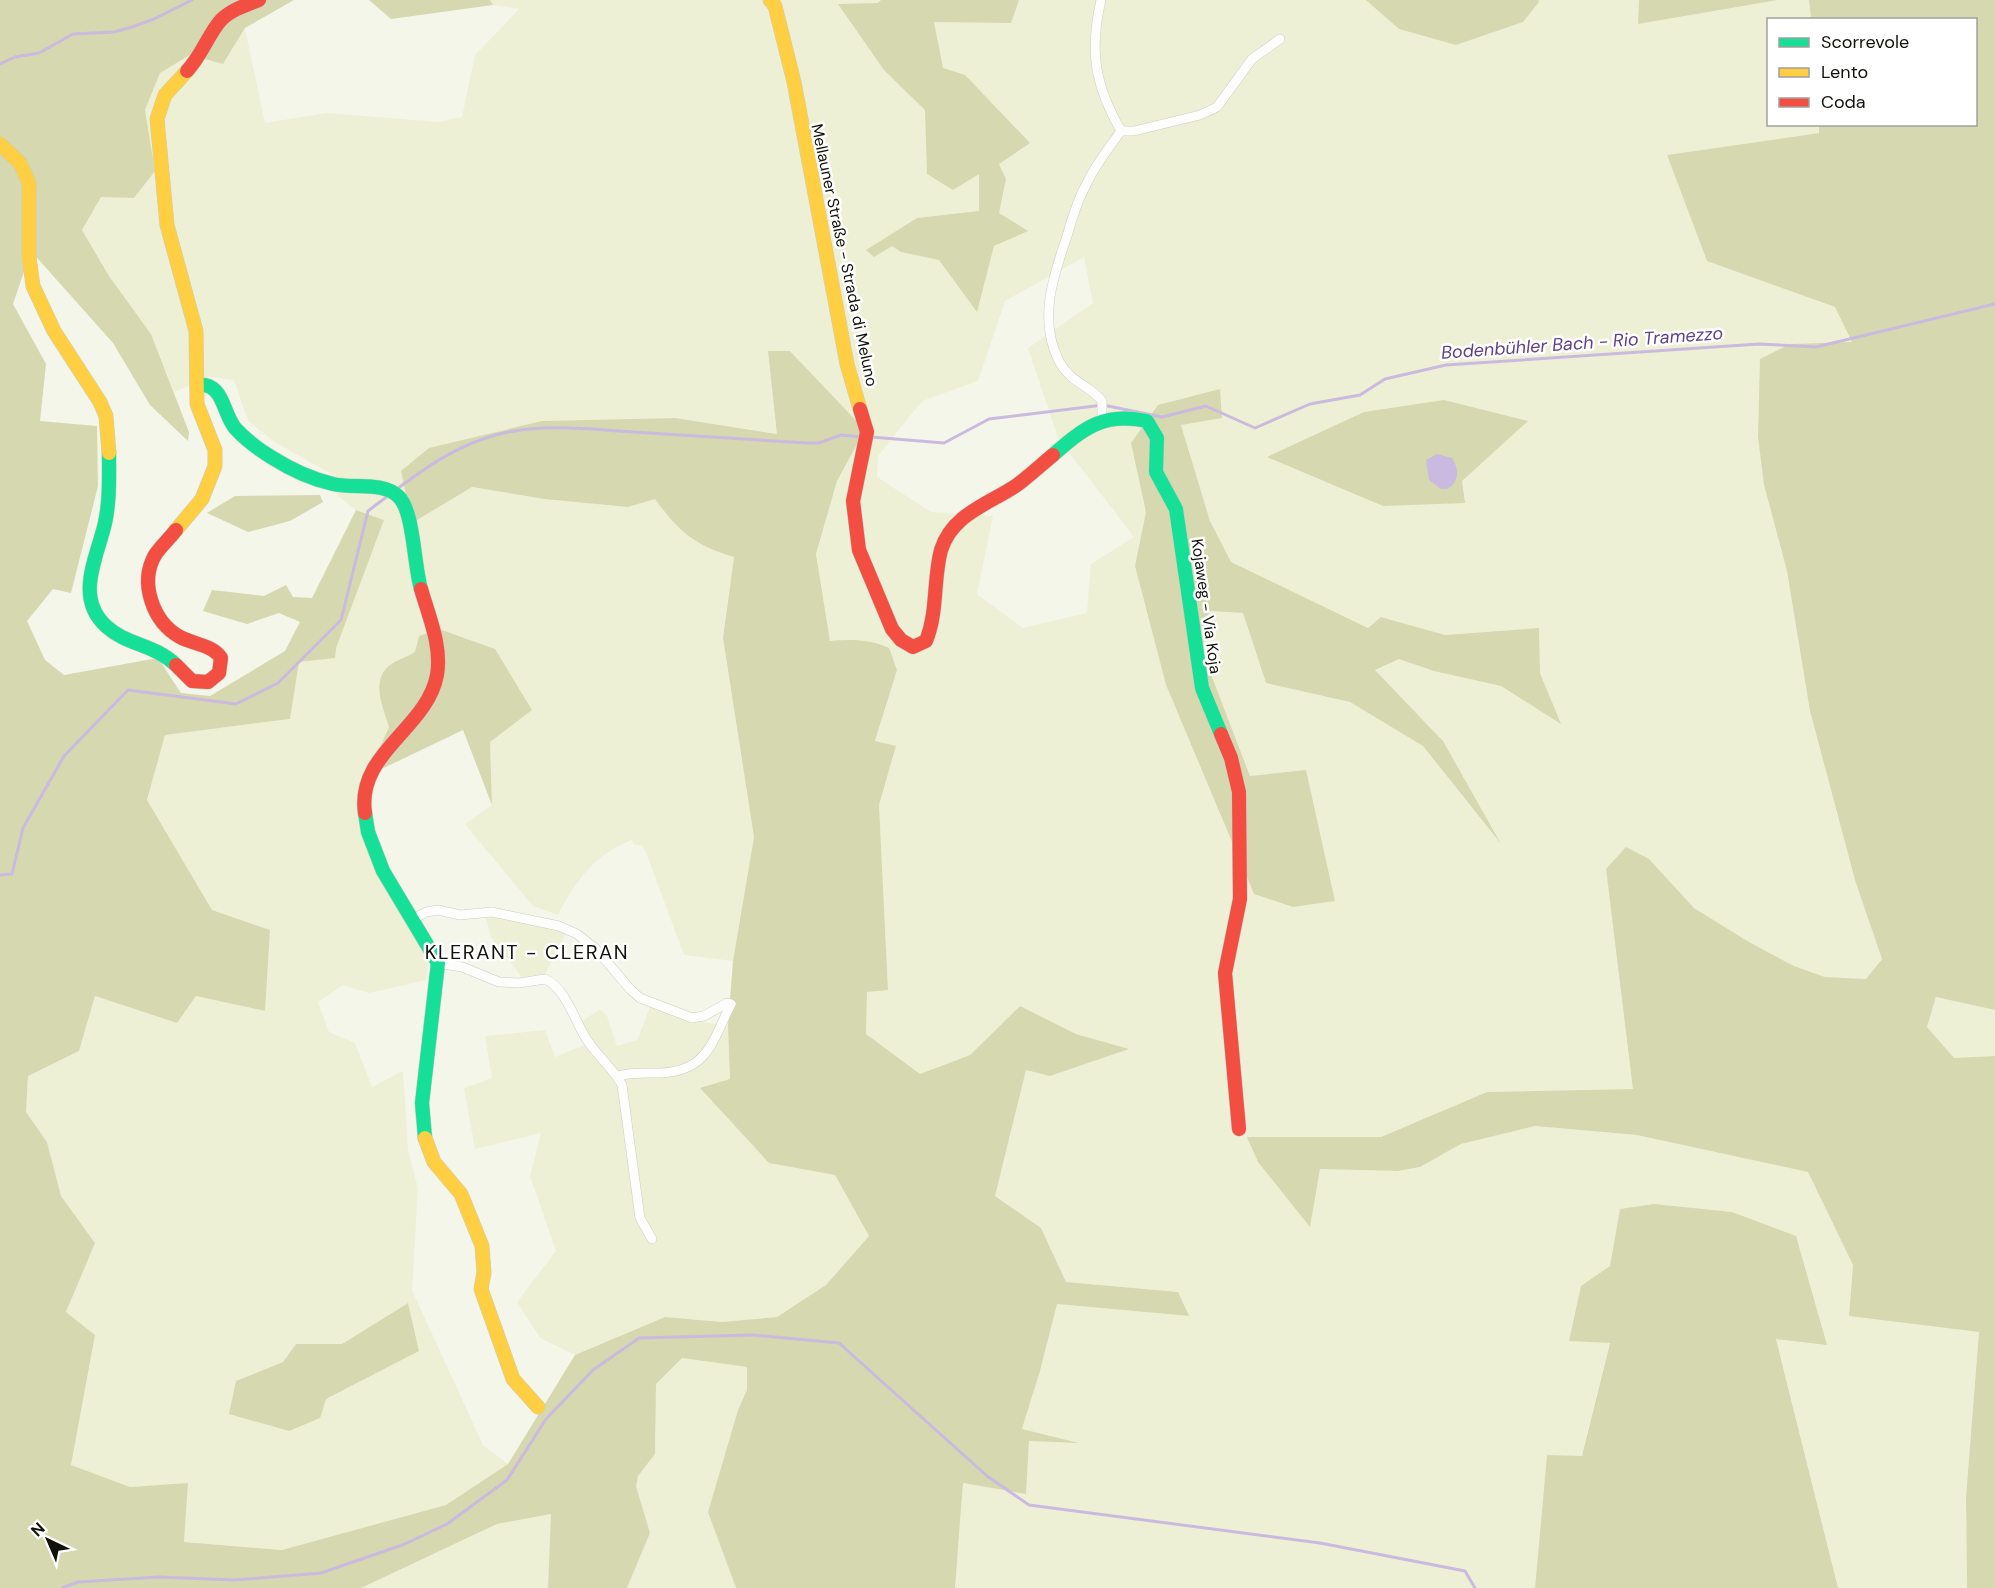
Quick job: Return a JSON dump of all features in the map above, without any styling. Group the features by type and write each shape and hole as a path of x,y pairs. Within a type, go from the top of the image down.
{"street":[{"path":"0,144 16,158 25,171 29,186 28,256 33,287 43,309 100,402 106,416 107,510 91,563 88,581 90,599 104,624 116,633 154,648 171,659 192,681 208,682 219,673 221,658 209,646 180,636 168,627 157,615 148,588 155,556 202,499 215,466 214,450 197,404 196,331 169,236 157,119 165,95 200,57 221,20 240,7 259,0"},
{"name":"Mellauner Straße - Strada di Meluno","path":"770,0 775,6 794,82 847,364 867,438 855,481 853,501 859,550 892,629 901,640 913,647 926,641 932,629 943,546 952,528 970,512 1020,483 1048,457 1103,416"},
{"path":"1101,0 1094,69 1100,90 1121,130"},
{"path":"1121,130 1134,131 1200,116 1217,107 1252,59 1280,39"},
{"path":"1103,416 1102,401 1071,377 1059,362 1049,328 1048,307 1054,274 1078,203 1096,166 1121,130"},
{"path":"197,385 205,384 217,390 226,415 237,430 299,472 334,485 392,492 406,510 418,584 428,611 438,656 435,684 424,708 377,760 367,776 364,808 367,830 379,867 438,963 422,1103 425,1137 434,1162 461,1194 482,1246 484,1273 481,1289 513,1379 538,1407"},
{"name":"Kojaweg - Via Koja","path":"1103,416 1147,421 1157,438 1156,472 1176,508 1202,688 1231,758 1239,792 1240,899 1225,974 1239,1129"},
{"path":"413,919 426,912 438,910 460,915 492,912 559,926 590,944 640,998 692,1018 704,1016 727,1003 731,1004 711,1045 693,1066 677,1072 618,1076"},
{"path":"438,963 462,967 500,982 548,980 560,993 588,1041 618,1076 625,1099 640,1218 652,1239"}],"green space":[{"path":"0,0 294,0 245,28 223,64 190,55 160,73 145,110 155,171 134,198 101,197 82,230 109,276 151,334 189,432 188,441 150,405 113,343 31,251 13,304 46,364 40,421 97,426 98,486 71,593 53,589 27,621 45,660 64,675 158,658 181,693 210,696 285,651 300,622 279,613 247,624 203,611 212,590 264,596 286,585 293,597 312,598 356,510 384,520 336,648 335,658 299,662 290,719 165,735 147,800 212,910 270,930 265,1011 196,996 177,1023 95,996 79,1051 28,1076 26,1112 47,1142 61,1196 95,1243 66,1312 95,1335 71,1465 130,1487 188,1483 184,1542 282,1550 446,1505 508,1464 575,1355 665,1317 722,1322 777,1317 826,1285 869,1236 835,1175 769,1163 700,1088 730,1079 728,1026 733,961 754,837 723,638 734,557 708,548 688,536 655,499 628,507 544,499 472,487 412,523 401,471 429,448 542,421 675,418 777,434 768,351 790,351 865,430 837,481 816,554 830,641 860,640 889,648 897,670 875,741 896,746 879,805 888,990 867,992 866,1034 920,1074 970,1055 1020,1006 1076,1034 1129,1049 1050,1076 1026,1070 995,1196 1041,1228 1066,1282 1178,1292 1189,1316 1057,1304 1022,1429 1079,1443 1029,1441 1026,1494 963,1483 955,1588 736,1588 708,1512 738,1410 747,1390 747,1367 682,1358 656,1384 655,1454 638,1476 636,1486 650,1533 627,1588 548,1588 551,1514 497,1524 361,1588 0,1588"},
{"path":"369,0 490,0 493,5 391,19"},
{"path":"490,0 1639,0 1638,24 1778,0 1809,0 1811,18 1767,18 1767,126 1819,126 1819,133 1667,155 1707,260 1835,307 1853,342 1790,344 1764,486 1787,571 1810,711 1855,880 1882,958 1866,979 1825,977 1794,966 1749,942 1694,908 1649,859 1606,869 1634,1089 1487,1092 1381,1137 1247,1137 1310,1226 1320,1169 1398,1171 1420,1167 1461,1144 1534,1126 1637,1135 1808,1172 1853,1265 1849,1316 1979,1332 1966,1497 1967,1588 1838,1588 1776,1338 1827,1345 1620,1209 1610,1266 1581,1287 1610,1342 1582,1456 1547,1456 1535,1588 955,1588 963,1483 1026,1493 1029,1441 1075,1442 1022,1429 1057,1304 1188,1316 1177,1292 1066,1282 1041,1228 995,1196 1026,1069 1128,1049 1076,1034 1020,1006 970,1055 920,1074 866,1034 867,992 888,990 879,805 896,746 875,742 897,670 847,640 830,641 816,554 837,481 865,430 790,351 768,351 778,434 675,418 547,421 412,522 472,487 544,499 628,507 655,499 680,529 689,536 708,547 734,556 723,638 754,837 733,961 684,955 645,850 642,846 633,844 632,840 607,853 588,870 572,890 558,915 533,906 465,824 492,805 490,742 532,710 419,636 415,652 390,665 380,696 389,727 367,776 367,830 429,954 426,980 369,993 343,985 318,1002 329,1032 355,1043 372,1087 403,1071 408,1150 418,1188 412,1290 483,1445 508,1464 446,1505 282,1550 184,1542 188,1484 130,1487 71,1465 95,1335 66,1312 95,1243 61,1196 47,1142 26,1112 28,1076 79,1051 95,996 177,1023 196,996 265,1011 270,930 212,910 147,801 164,735 290,719 299,662 335,658 335,648 384,520 356,510 338,496 339,478 276,443 248,421 234,380 210,377 174,392 151,334 109,276 82,230 101,196 134,198 155,171 145,110 160,73 190,55 223,64 245,29 265,123 327,113 439,122 462,117 475,55 519,9 493,5","holes":["1084,257 1093,303 1028,348 1058,438 1134,537 1091,564 1087,613 1023,628 977,594 993,516 931,512 877,477 878,456 922,401 978,381 1005,301","1158,405 1181,425 1210,521 1230,562 1368,628 1381,617 1445,635 1539,628 1540,673 1560,723 1501,686 1434,671 1399,659 1375,670 1443,741 1497,840 1423,746 1350,702 1266,683 1243,613 1209,611 1202,651 1250,776 1306,771 1335,901 1293,907 1254,894 1166,685 1135,566 1146,512","407,1303 419,1351 326,1399 236,1381 283,1362 296,1344 342,1344"]},
{"path":"881,0 1019,0 1011,23 934,22 943,68 965,75 1030,143 999,164 1006,179 999,213 1028,231 994,246 977,312 939,260 901,252 892,246 874,257 866,250 917,218 979,211 979,174 953,190 927,174 925,110 884,70 838,4 878,3"},
{"path":"1366,0 1538,0 1539,2 1523,22 1456,45 1399,29"},
{"path":"1639,0 1778,0 1638,24"},
{"path":"1809,0 1995,0 1995,1010 1936,997 1927,1027 1954,1058 1995,1056 1995,1588 1967,1588 1966,1497 1979,1332 1849,1316 1853,1265 1808,1172 1637,1135 1535,1126 1461,1144 1420,1167 1398,1171 1320,1169 1310,1227 1258,1162 1247,1137 1381,1137 1487,1092 1633,1089 1606,869 1626,847 1649,859 1694,908 1749,942 1794,966 1825,977 1866,979 1882,959 1855,880 1810,711 1787,571 1764,485 1758,437 1760,359 1790,344 1852,342 1835,307 1707,261 1667,155 1819,133 1819,126 1977,126 1977,18 1811,18"},
{"path":"1220,389 1222,418 1181,425 1210,521 1231,562 1368,628 1381,617 1445,635 1539,628 1540,673 1561,724 1501,686 1434,671 1399,659 1375,670 1443,741 1501,844 1423,746 1350,702 1266,683 1243,613 1209,611 1202,651 1250,776 1306,770 1335,901 1293,907 1254,894 1166,685 1135,566 1146,512 1131,443 1158,405"},
{"path":"1444,400 1528,421 1462,481 1465,503 1383,506 1267,457 1364,412"},
{"path":"320,495 323,502 290,521 248,532 207,513 235,496"},
{"path":"439,629 495,649 532,710 490,742 492,805 463,730 367,776 389,727 381,703 379,686 384,671 393,663 415,652 419,636"},
{"path":"495,917 555,928 566,933 545,974 522,977 491,937 486,918"},
{"path":"1936,997 1995,1010 1995,1056 1954,1058 1927,1027"},
{"path":"651,1005 691,1020 728,1026 730,1080 700,1088 769,1163 835,1175 869,1236 826,1285 777,1317 722,1322 665,1317 575,1355 540,1338 517,1302 556,1251 530,1176 541,1133 475,1149 464,1088 492,1078 485,1036 545,1030 555,1057 592,1042 581,1022 600,1009 607,1016 617,1046 637,1040"},
{"path":"1654,1204 1732,1212 1796,1236 1827,1345 1776,1339 1838,1588 1535,1588 1547,1455 1582,1456 1610,1343 1569,1341 1581,1286 1610,1266 1620,1209"},
{"path":"408,1303 419,1351 326,1399 320,1418 289,1431 229,1414 236,1381 283,1362 296,1344 342,1344"},
{"path":"682,1358 748,1367 747,1390 738,1410 708,1512 736,1588 627,1588 650,1533 635,1486 638,1476 655,1454 656,1384"},
{"path":"552,1514 548,1588 361,1588 497,1524"}],"shaded area":[{"path":"1437,454 1452,458 1456,466 1456,479 1447,489 1441,489 1429,480 1426,460"}],"waterway":[{"path":"0,64 15,57 39,53 73,34 114,32 132,27 192,0"},
{"name":"Bodenbühler Bach - Rio Tramezzo","path":"871,437 944,443 989,419 1103,405 1162,417 1206,406 1255,428 1310,404 1360,395 1385,379 1446,365 1759,344 1816,347 1995,304"},
{"name":"Bodenbühler Bach - Rio Tramezzo","path":"397,489 432,464 469,444 496,435 530,429 581,428 806,443 819,443 841,435 862,437"},
{"name":"Bodenbühler Bach - Rio Tramezzo","path":"0,875 12,874 23,828 64,756 128,690 236,704 278,683 341,620 368,511 389,495"},
{"path":"62,1588 78,1582 159,1577 234,1580 321,1573 405,1544 447,1524 507,1480 546,1419 593,1370 639,1338 753,1335 839,1343 987,1476 1029,1505 1320,1543 1465,1571 1475,1588"}],"traffic: fast":[{"path":"197,385 212,388 221,399 235,428 257,447 286,466 325,482 376,487 399,497 404,504 411,527 421,589"},
{"path":"1053,455 1095,424 1118,419 1147,421 1157,438 1156,472 1176,509 1202,688 1221,734"},
{"path":"109,453 108,506 93,564 90,591 92,603 97,616 115,633 159,653 176,665"},
{"path":"365,813 368,832 383,871 438,963 422,1103 425,1138"}],"traffic: slow":[{"path":"770,0 775,6 794,82 847,364 860,409"},
{"path":"176,530 202,499 215,466 215,450 197,404 196,331 167,225 157,119 165,95 187,71"},
{"path":"0,144 20,163 29,183 29,257 33,286 54,331 100,402 106,416 109,453"},
{"path":"425,1138 434,1162 461,1194 482,1246 484,1273 481,1289 513,1379 538,1407"}],"traffic: jam":[{"path":"187,71 225,16 259,0"},
{"path":"860,409 867,432 853,501 859,550 892,629 901,640 913,647 926,641 930,630 941,550 954,527 973,511 1017,485 1053,455"},
{"path":"176,530 155,555 150,566 148,578 151,601 162,622 171,630 180,637 213,650 221,658 219,673 208,682 192,681 176,665"},
{"path":"365,813 365,792 371,774 381,757 420,711 431,694 437,675 436,642 421,589"},
{"path":"1221,734 1231,758 1239,792 1240,899 1225,973 1239,1129"}],"district":[{"name":"KLERANT - CLERAN","path":"527,952"}]}
